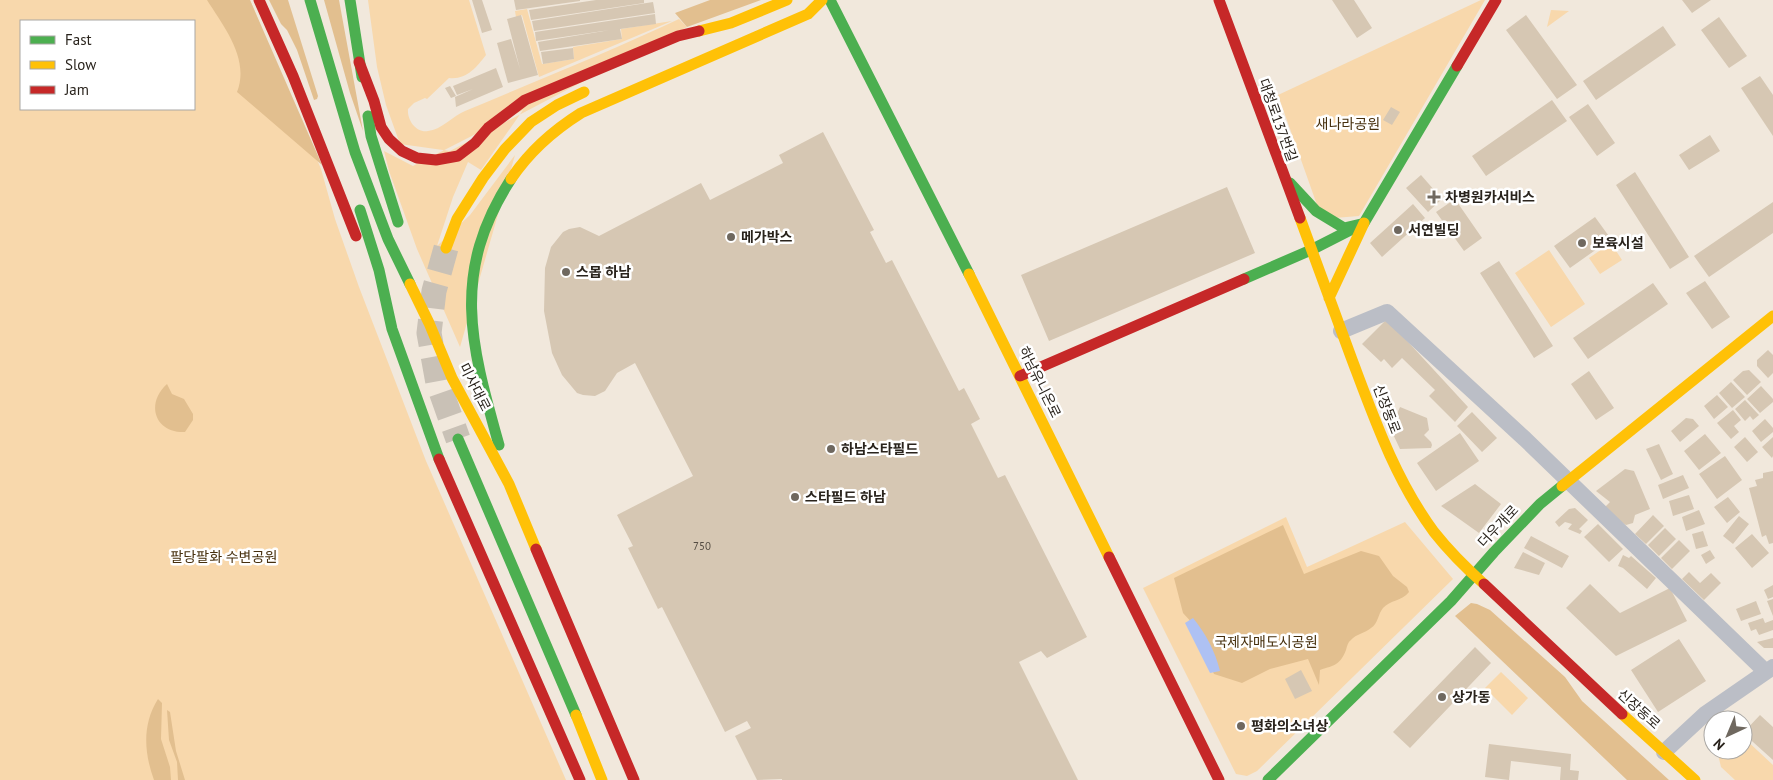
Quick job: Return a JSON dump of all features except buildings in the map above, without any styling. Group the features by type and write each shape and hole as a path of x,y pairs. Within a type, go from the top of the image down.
{"main road":[{"path":"259,0 296,85 392,329 432,443 580,780"},
{"name":"미사대로","path":"310,0 354,152 388,239 429,323 452,378 508,484 634,780"},
{"path":"350,0 371,136 400,229"},
{"path":"685,46 731,23 787,0"},
{"path":"508,484 475,351 471,322 471,291 477,248 503,190 526,159 550,135 581,113 808,14 822,0"},
{"name":"하남유니온로","path":"830,0 1020,376 1219,780"},
{"name":"대청로137번길","path":"1219,0 1311,250"},
{"path":"1329,298 1364,223 1496,0"},
{"path":"359,62 374,101 381,127 389,139 402,151 417,158 436,160 458,156 475,143 488,128 525,100 678,36 731,23"},
{"path":"446,248 457,219 483,178 505,149 531,122 556,105 591,89"},
{"path":"1283,175 1316,211 1344,228 1364,223"},
{"path":"356,199 379,270 392,329"},
{"path":"1020,376 1311,250 1364,223"},
{"path":"406,248 429,323"},
{"name":"신장동로","path":"1311,250 1379,432 1398,472 1420,511 1446,546 1475,575 1593,688 1695,780"},
{"name":"더우개로","path":"1268,780 1444,608 1540,504 1773,316"},
{"path":"458,439 558,671 602,780"}],"street":[{"path":"1341,331 1387,312 1525,438 1769,670 1705,714 1664,752"}],"green space":[{"name":"팔당팔화 수변공원","path":"0,0 250,0 321,169 335,219 359,287 426,461 566,780 0,780"},
{"path":"207,0 250,0 322,165 237,92 240,80 238,56 227,32"},
{"path":"269,0 288,0 318,96 317,99 314,100 297,50"},
{"path":"324,0 339,0 363,131 350,93"},
{"path":"368,0 469,0 486,55 466,75 449,78 427,99 425,98 414,103 408,109 413,125 424,131 438,128 460,113 599,55 679,19 687,27 450,151 400,144 386,105 377,67"},
{"path":"710,0 761,0 687,27 675,13"},
{"name":"새나라공원","path":"1481,0 1485,0 1359,216 1322,219 1278,95"},
{"path":"527,9 542,64 574,59 573,47 622,39 621,29 672,21 539,77 522,15 516,17 515,11"},
{"path":"1551,10 1569,11 1547,27"},
{"path":"523,110 481,170 468,162 453,197 437,246 470,215 515,155 460,347 417,249 389,171 384,151 413,166"},
{"path":"1611,243 1622,260 1600,274 1589,258"},
{"path":"1549,250 1585,304 1551,327 1515,273"},
{"path":"167,384 172,394 184,399 193,414 193,420 185,432 166,428 156,416 156,400"},
{"name":"국제자매도시공원","path":"1286,517 1307,567 1405,522 1453,579 1257,771 1247,776 1236,774 1143,588"},
{"path":"1283,525 1304,574 1361,551 1379,556 1393,576 1407,587 1409,592 1386,605 1381,610 1377,621 1369,630 1355,636 1350,641 1339,662 1320,670 1319,685 1308,659 1270,669 1242,683 1214,674 1205,656 1205,637 1183,613 1174,578"},
{"path":"1471,603 1490,610 1565,677 1582,701 1669,780 1627,780 1455,616"},
{"path":"1501,672 1528,698 1512,715 1485,688"},
{"path":"158,699 162,703 161,739 170,767 171,780 154,780 148,759 147,728 149,718"},
{"path":"167,710 170,712 176,751 185,780 178,780 177,762 169,740"},
{"path":"1753,746 1773,765 1773,780 1735,780 1721,767 1719,760 1753,760"}],"water":[{"path":"1193,618 1210,643 1220,671 1210,673 1185,623"}],"tunnel":[{"path":"446,248 434,291 429,333 438,383 458,439"}],"traffic: fast":[{"path":"310,0 355,152 388,239 410,284"},
{"path":"350,0 362,77"},
{"path":"830,0 969,274"},
{"path":"1244,279 1311,250 1364,223 1457,66"},
{"path":"368,116 371,136 398,222"},
{"path":"499,445 480,374 474,342 473,278 479,246 492,213 511,179"},
{"path":"1290,183 1316,211 1344,228 1361,224"},
{"path":"360,210 379,270 392,329 439,459"},
{"path":"458,439 576,715"},
{"path":"1268,780 1451,601 1540,504 1562,486"}],"traffic: slow":[{"path":"699,31 731,23 787,0"},
{"path":"511,179 543,142 581,113 808,14 822,0"},
{"path":"446,248 457,219 483,178 505,149 531,122 557,105 584,92"},
{"path":"1300,218 1368,403 1386,447 1408,491 1434,532 1484,584"},
{"path":"1329,298 1364,223"},
{"path":"969,274 1109,557"},
{"path":"410,284 452,378 509,484 536,549"},
{"path":"1562,486 1773,316"},
{"path":"1622,714 1695,780"},
{"path":"576,715 602,780"}],"traffic: jam":[{"path":"259,0 293,76 356,236"},
{"path":"1219,0 1300,218"},
{"path":"1457,66 1496,0"},
{"path":"359,62 374,101 381,127 389,139 402,151 417,158 436,160 458,156 475,143 488,128 525,100 678,36 699,31"},
{"path":"1020,376 1244,279"},
{"path":"439,459 580,780"},
{"path":"536,549 634,780"},
{"path":"1109,557 1219,780"},
{"path":"1484,584 1622,714"}],"place":[{"name":"차병원카서비스","path":"1434,197"},
{"name":"서연빌딩","path":"1398,230"},
{"name":"메가박스","path":"731,237"},
{"name":"보육시설","path":"1582,243"},
{"name":"스몹 하남","path":"566,272"},
{"name":"하남스타필드","path":"831,449"},
{"name":"스타필드 하남","path":"795,497"},
{"name":"상가동","path":"1442,697"},
{"name":"평화의소녀상","path":"1241,726"}]}
